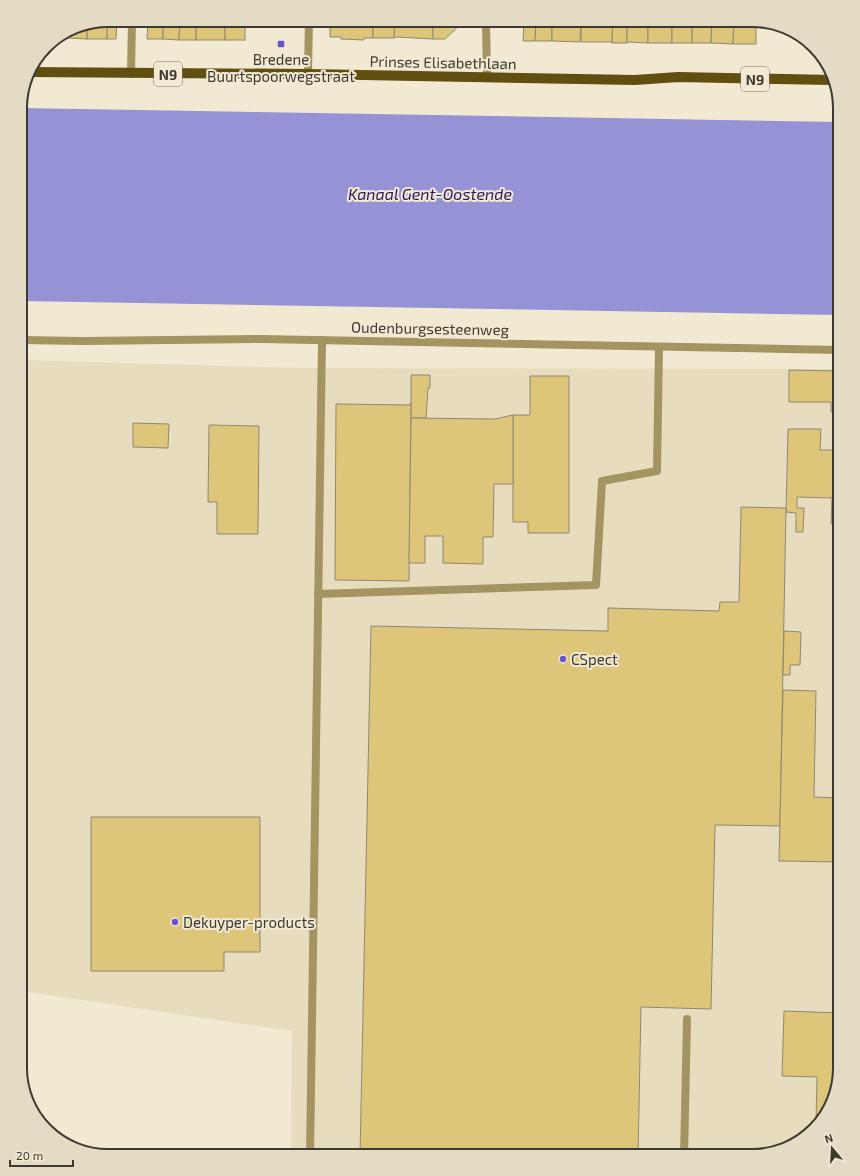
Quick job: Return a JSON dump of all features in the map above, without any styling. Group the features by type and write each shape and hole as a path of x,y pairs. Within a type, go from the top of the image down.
{"main road":[{"name":"Prinses Elisabethlaan","path":"35,72 131,74 308,74 635,80 678,77 828,80"}],"street":[{"path":"131,74 132,27"},
{"path":"308,74 309,27"},
{"path":"486,27 487,78"},
{"name":"Oudenburgsesteenweg","path":"27,340 253,339 833,350"},
{"path":"310,1149 322,340"},
{"path":"318,594 596,585 602,481 657,471 659,347"},
{"path":"684,1149 687,1019"}],"shaded area":[{"path":"27,360 301,368 833,369 833,1068 830,1089 822,1109 809,1125 793,1138 773,1146 752,1149 291,1149 292,1031 27,992"}],"water":[{"name":"Kanaal Gent-Oostende","path":"27,108 833,122 833,315 27,301"}],"building":[{"path":"107,27 117,27 116,39 107,39"},
{"path":"107,27 107,39 87,39 87,30"},
{"path":"148,27 163,27 163,39 147,39"},
{"path":"163,27 180,27 179,40 163,39"},
{"path":"180,27 196,27 196,40 179,40"},
{"path":"196,27 225,27 225,40 196,40"},
{"path":"225,27 245,27 245,40 225,40"},
{"path":"330,27 373,27 373,38 364,38 364,40 330,37"},
{"path":"373,27 395,27 394,38 373,38"},
{"path":"395,27 433,27 433,39 394,38"},
{"path":"433,27 458,27 445,39 433,39"},
{"path":"524,27 536,27 535,41 523,41"},
{"path":"536,27 552,27 552,41 535,41"},
{"path":"552,27 581,27 580,42 552,41"},
{"path":"581,27 613,27 612,42 581,42"},
{"path":"613,27 627,27 627,43 612,43"},
{"path":"627,27 648,27 648,43 627,42"},
{"path":"648,27 672,27 672,43 648,43"},
{"path":"672,27 692,27 692,43 672,43"},
{"path":"692,27 712,27 711,43 692,43"},
{"path":"712,27 734,27 733,44 711,43"},
{"path":"734,27 756,27 756,44 733,44"},
{"path":"87,30 87,39 67,38"},
{"path":"789,370 833,371 833,412 831,412 831,402 789,402"},
{"path":"411,375 430,375 430,388 428,388 426,418 411,418"},
{"path":"530,376 569,376 569,533 528,533 528,522 513,522 513,415 530,415"},
{"path":"411,403 409,581 335,580 336,404 410,405"},
{"path":"513,415 513,484 494,484 493,537 483,537 483,564 443,563 443,536 425,536 425,563 409,563 411,418 495,419"},
{"path":"133,423 169,424 168,448 133,447"},
{"path":"209,425 259,426 258,534 217,534 217,502 208,502"},
{"path":"788,429 821,429 820,450 833,450 833,524 831,524 832,498 797,497 797,508 804,508 803,532 796,532 796,513 786,512"},
{"path":"741,507 786,508 780,826 715,825 711,1009 641,1007 638,1149 360,1149 371,626 608,631 608,608 719,611 720,602 739,602"},
{"path":"784,631 801,632 800,665 790,665 790,675 783,675"},
{"path":"783,690 816,691 814,797 833,798 833,862 779,861"},
{"name":"Dekuyper-products","path":"91,817 260,817 260,952 224,952 224,971 91,971"},
{"path":"784,1011 833,1013 832,1079 827,1099 816,1117 817,1077 782,1076"}],"place":[{"name":"Bredene Buurtspoorwegstraat","path":"281,44"},
{"name":"CSpect","path":"563,659"},
{"name":"Dekuyper-products","path":"175,922"}]}
